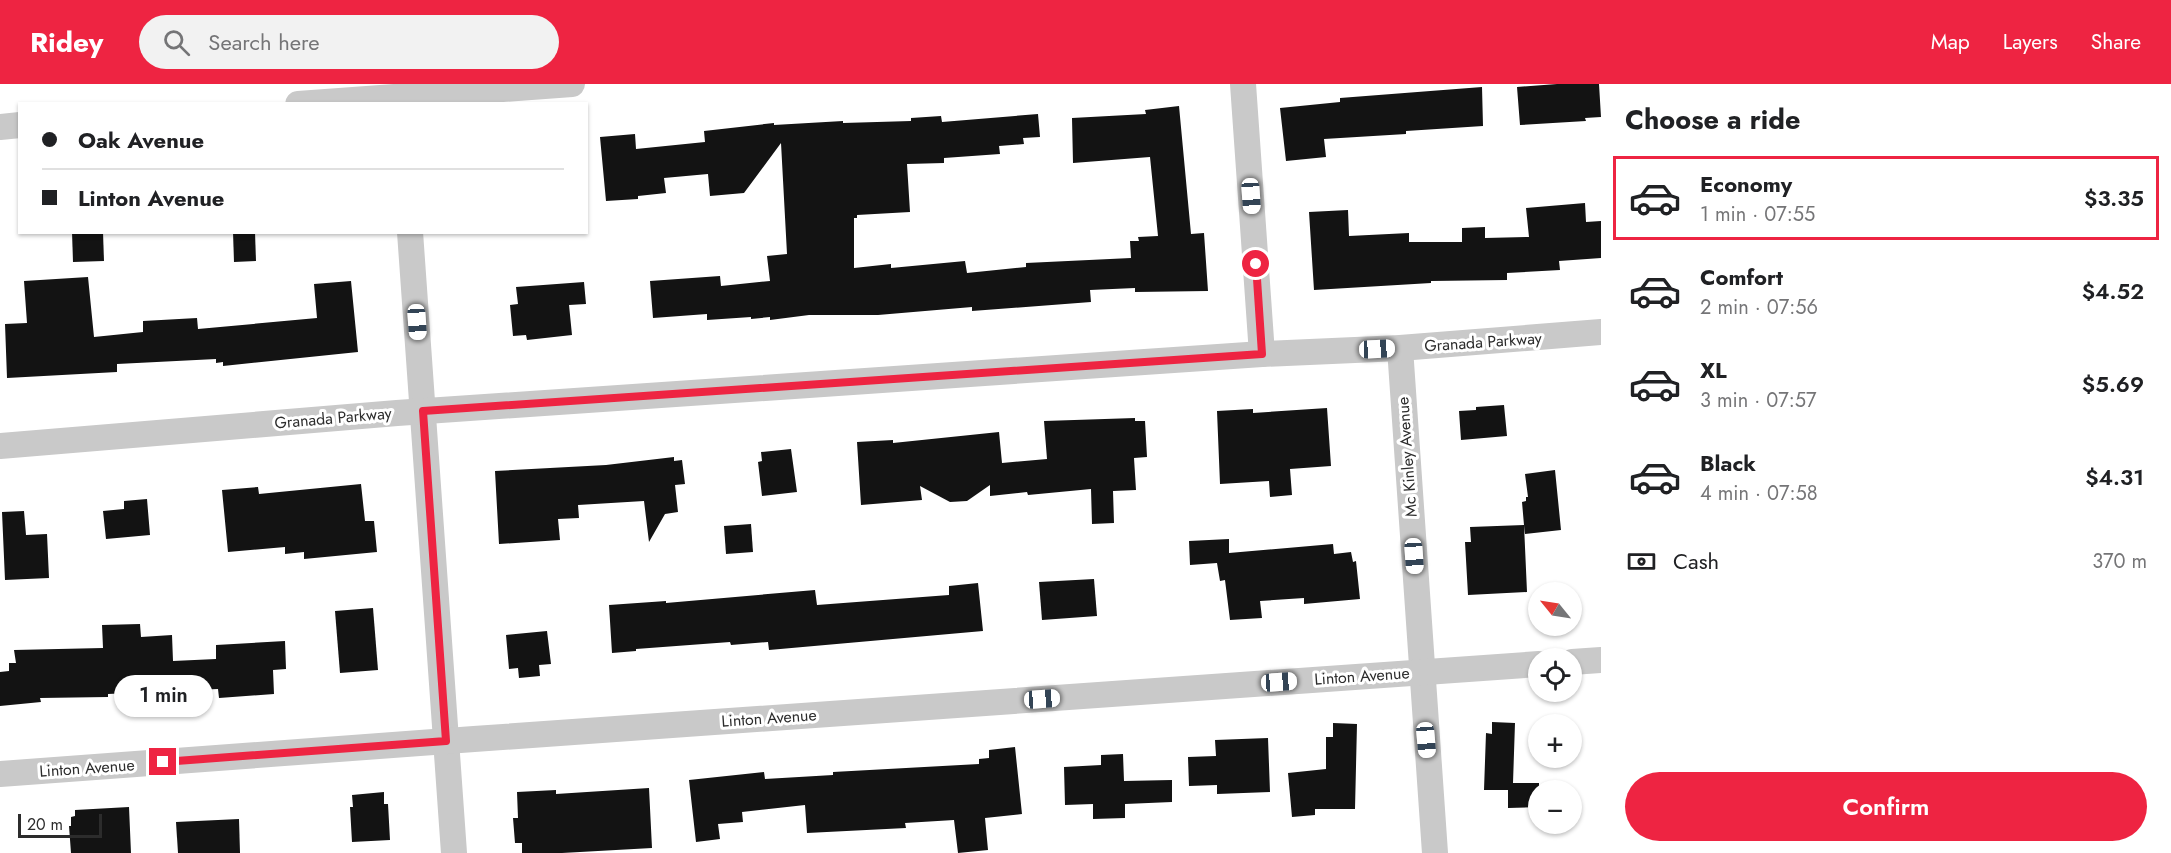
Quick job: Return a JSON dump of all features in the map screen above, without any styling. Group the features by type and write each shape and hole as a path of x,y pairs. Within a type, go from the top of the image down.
{"street":[{"path":"319,102 401,94 572,84"},
{"path":"1243,84 1262,354"},
{"path":"0,127 18,125"},
{"path":"410,234 454,853"},
{"name":"Granada Parkway","path":"0,446 423,411 1262,354 1401,348 1601,332"},
{"name":"Mc Kinley Avenue","path":"1401,348 1421,672 1435,853"},
{"path":"1582,661 1601,660"},
{"name":"Linton Avenue","path":"0,774 1528,665"}],"building":[{"path":"1599,84 1601,117 1585,118 1586,121 1520,125 1517,87"},
{"path":"1482,87 1483,126 1324,139 1326,157 1286,161 1280,108 1340,102 1340,98"},
{"path":"1179,106 1191,234 1204,233 1208,291 1135,292 1135,288 1090,290 1091,302 972,311 972,307 878,315 809,315 770,320 770,317 751,319 751,317 707,320 707,314 653,318 650,281 720,276 721,286 770,281 767,256 787,254 781,143 744,193 710,196 708,174 664,178 666,193 638,196 638,199 606,201 600,137 635,134 636,149 705,142 704,131 774,123 774,125 843,121 843,123 911,121 911,118 941,116 942,122 1038,114 1040,137 1023,138 1024,144 999,146 1000,154 944,158 944,163 907,164 910,212 857,215 857,218 854,218 854,268 891,264 891,268 965,261 967,273 1026,267 1026,263 1131,258 1130,241 1139,241 1138,237 1158,236 1150,157 1073,163 1072,118 1146,114 1145,110"},
{"path":"1585,203 1586,222 1601,221 1601,258 1559,261 1560,270 1507,273 1507,280 1431,281 1431,283 1314,290 1309,212 1348,210 1349,236 1409,233 1409,242 1462,242 1462,228 1485,227 1485,238 1529,237 1526,208"},
{"path":"72,234 103,234 104,261 73,262"},
{"path":"233,234 255,234 256,261 234,262"},
{"path":"88,277 94,337 143,332 143,321 197,318 198,329 317,318 314,284 351,281 358,352 223,366 223,362 216,363 216,359 117,364 117,372 7,378 5,324 27,323 24,281"},
{"path":"584,282 586,304 569,305 572,335 527,340 526,335 513,336 510,305 518,304 516,287"},
{"path":"1504,405 1507,436 1461,440 1459,411"},
{"path":"1327,408 1331,466 1290,469 1292,495 1270,497 1269,481 1220,484 1217,411 1253,409 1253,413"},
{"path":"1135,418 1135,421 1145,421 1147,457 1134,458 1136,490 1113,491 1114,523 1092,524 1091,489 990,496 990,485 967,501 950,502 920,486 922,500 861,505 857,442 893,440 893,443 999,432 1002,463 1047,459 1044,421"},
{"path":"791,449 797,492 762,496 758,462 762,461 761,452"},
{"path":"674,457 674,461 682,460 685,484 675,485 678,512 665,514 649,542 644,501 578,505 579,518 558,519 560,540 499,544 495,471 606,465"},
{"path":"1555,470 1561,530 1525,534 1522,502 1528,497 1525,474"},
{"path":"361,484 365,521 374,521 377,552 304,559 304,552 285,554 285,547 228,552 222,490 258,487 259,494"},
{"path":"147,499 150,535 106,539 103,511 124,509 124,501"},
{"path":"24,511 26,535 47,534 49,578 5,580 2,512"},
{"path":"751,524 753,552 726,554 724,526"},
{"path":"1524,525 1527,592 1468,595 1465,542 1471,542 1470,527"},
{"path":"1229,539 1229,553 1333,544 1334,554 1351,552 1353,562 1356,561 1360,599 1304,604 1304,598 1260,601 1262,618 1230,620 1225,580 1220,581 1217,563 1190,565 1189,541"},
{"path":"1094,579 1097,616 1042,620 1039,582"},
{"path":"978,583 983,631 769,650 768,642 731,645 730,642 612,653 609,605 666,601 666,603 815,590 817,605 949,595 949,586"},
{"path":"373,608 378,670 340,673 335,611"},
{"path":"140,624 141,637 172,635 173,661 216,659 216,645 285,641 286,669 273,670 274,694 219,698 218,689 108,694 108,697 40,698 41,702 0,706 0,672 9,671 9,663 16,663 14,650 103,648 102,625"},
{"path":"547,631 551,664 539,665 540,676 519,678 518,668 509,669 506,635"},
{"path":"1492,722 1515,723 1513,783 1528,783 1528,807 1508,808 1508,790 1484,790 1486,733 1492,734"},
{"path":"1333,723 1357,724 1355,809 1315,809 1315,815 1292,817 1288,773 1326,769 1326,737 1333,737"},
{"path":"1268,738 1270,792 1217,794 1217,785 1189,786 1188,757 1216,756 1215,740"},
{"path":"1015,747 1022,814 985,818 988,850 958,853 954,820 905,823 906,828 807,833 805,805 742,812 743,822 718,824 720,839 696,842 689,780 764,772 765,779 833,775 833,772 979,764 979,759 989,758 989,750"},
{"path":"1123,754 1124,781 1172,780 1172,802 1125,804 1125,818 1093,819 1093,804 1065,805 1064,767 1101,765 1101,755"},
{"path":"649,788 652,848 522,853 522,843 515,843 513,818 518,818 517,792 556,790 556,794"},
{"path":"384,792 384,804 388,804 390,840 352,842 350,807 353,807 352,795"},
{"path":"129,807 131,853 71,853 69,826 71,826 71,817 75,816 75,810"},
{"path":"239,819 240,853 178,853 176,822"}],"route":[{"path":"163,762 446,741 423,411 1262,354 1256,264"}]}
